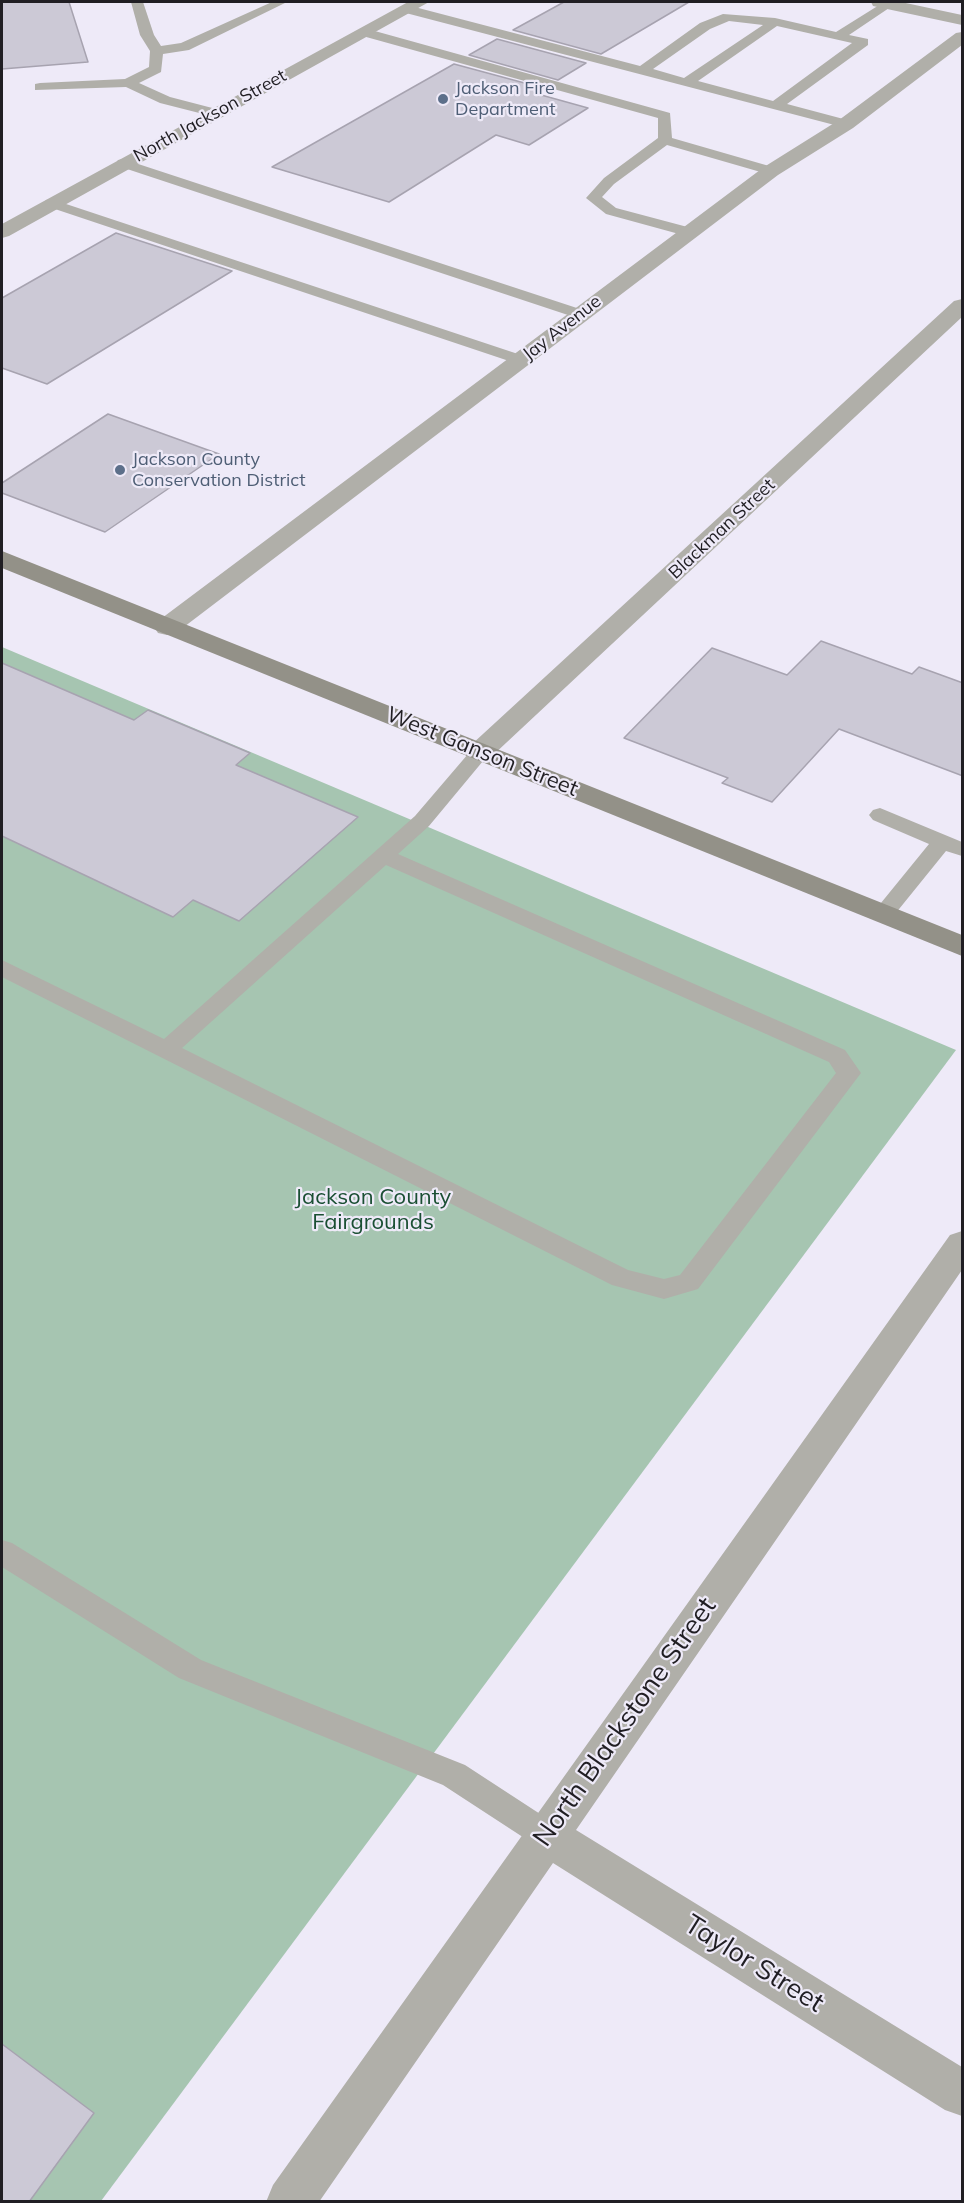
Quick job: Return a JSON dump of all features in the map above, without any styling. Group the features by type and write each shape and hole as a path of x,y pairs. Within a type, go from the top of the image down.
{"street":[{"path":"884,3 963,20"},
{"name":"North Jackson Street","path":"6,226 413,5"},
{"name":"Jay Avenue","path":"167,627 771,171 846,124 963,37"},
{"name":"Blackman Street","path":"482,751 963,306"},
{"name":"West Ganson Street","path":"2,560 963,946"},
{"name":"North Blackstone Street","path":"290,2202 963,1244"},
{"name":"Taylor Street","path":"546,1835 963,2093"}],"lane":[{"path":"40,87 128,82 156,69 157,51 147,35 137,2"},
{"path":"157,51 184,47 281,2"},
{"path":"838,36 884,3"},
{"path":"413,5 846,124"},
{"path":"643,70 705,26 728,17 775,22 863,42 778,104"},
{"path":"687,82 775,22"},
{"path":"364,32 665,116 665,140"},
{"path":"128,82 165,100 215,113"},
{"path":"665,140 771,171"},
{"path":"665,140 609,182 593,198 611,211 690,232"},
{"path":"123,164 580,315"},
{"path":"51,203 521,360"},
{"path":"166,1050 422,821 482,751"},
{"path":"880,815 963,849"},
{"path":"883,914 942,842"},
{"path":"2,968 621,1278 664,1289 689,1282 849,1073 837,1056 382,856"},
{"path":"2,1552 189,1669 454,1775 546,1835"}],"green space":[{"name":"Jackson County Fairgrounds","path":"2,647 956,1050 101,2201 2,2201"}],"building":[{"path":"2,2 69,2 88,62 2,69"},
{"path":"564,2 689,2 601,54 513,30"},
{"path":"497,39 586,63 558,80 469,55"},
{"path":"454,64 543,88 534,93 588,108 529,145 496,135 389,202 272,167"},
{"path":"116,233 232,271 47,384 2,368 2,298"},
{"path":"108,414 219,454 105,532 2,493 2,483"},
{"path":"821,641 912,674 919,667 963,683 963,776 839,729 772,802 722,783 728,778 624,738 712,648 787,675"},
{"path":"2,663 134,720 148,710 250,753 236,765 358,817 239,921 193,900 173,917 2,836"},
{"path":"2,2044 94,2113 29,2202 2,2202"}],"place":[{"name":"Jackson Fire Department","path":"443,99"},
{"name":"Jackson County Conservation District","path":"120,470"}]}
